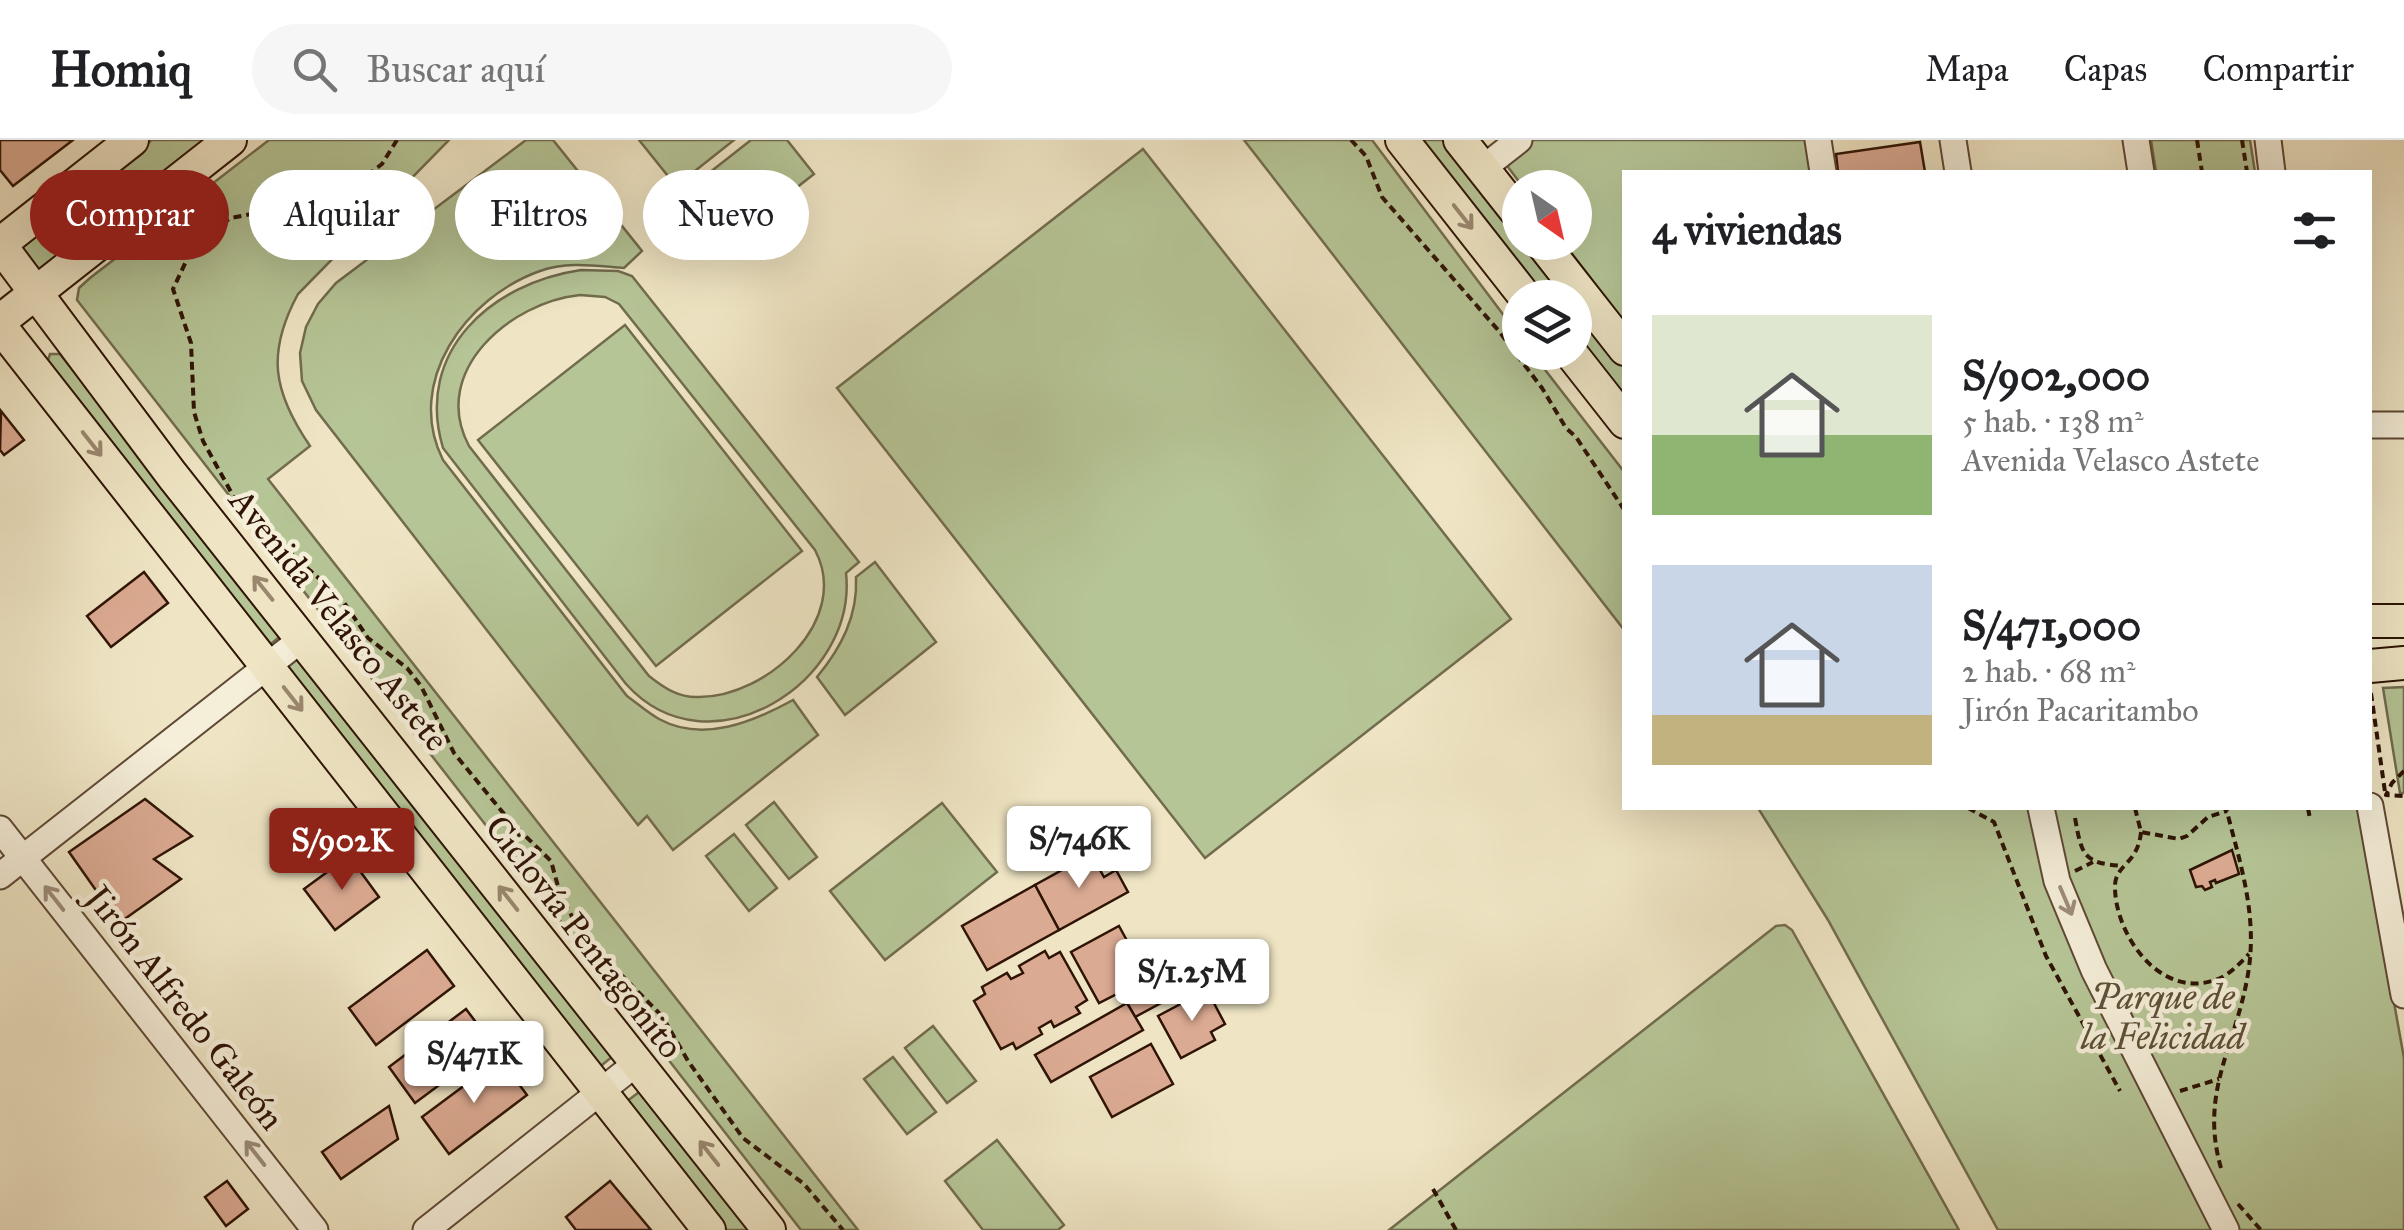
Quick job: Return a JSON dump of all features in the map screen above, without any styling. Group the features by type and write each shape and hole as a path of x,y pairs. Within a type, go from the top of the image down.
{"main road":[{"path":"0,245 132,140"},
{"path":"230,140 0,323 709,1230"},
{"path":"1402,140 1512,280"},
{"path":"1460,140 1502,194"},
{"name":"Avenida Velasco Astete","path":"0,245 172,474 769,1230"},
{"path":"1555,260 1622,345"},
{"path":"62,406 36,362 37,352 46,344 58,348 172,474"},
{"path":"1584,370 1622,418"},
{"path":"2372,620 2404,621"},
{"path":"2372,666 2404,663"}],"street":[{"path":"1482,169 1519,140"},
{"path":"1818,140 1823,170"},
{"path":"1954,140 1958,170"},
{"path":"2136,140 2141,170"},
{"path":"2268,140 2272,170"},
{"path":"2372,425 2404,425"},
{"path":"0,876 303,638"},
{"path":"2378,801 2404,995"},
{"path":"2040,810 2057,881 2094,970 2226,1230"},
{"name":"Jirón Alfredo Galeón","path":"0,829 316,1230"},
{"path":"426,1230 638,1062"}],"path":[{"path":"397,140 382,164 339,197 230,218 197,238 174,289 191,344 194,412 203,441 236,501 271,529 288,552 341,598 368,638 407,668 422,686 454,753 509,820 551,861 559,890 580,933 662,1016 688,1061 743,1138 804,1184 843,1230"},
{"path":"1351,140 1366,156 1382,197 1498,330 1622,507"},
{"path":"2197,140 2202,170"},
{"path":"2242,140 2247,170"},
{"path":"213,486 222,480"},
{"path":"2372,716 2378,801"},
{"path":"2378,801 2404,770"},
{"path":"2378,801 2404,796"},
{"path":"1972,810 1994,822 2046,956 2120,1091"},
{"path":"2136,810 2141,832 2135,856 2123,866 2115,882 2118,912 2137,952 2162,972 2193,984 2222,977 2251,952"},
{"path":"2141,832 2187,836 2208,817 2225,810"},
{"path":"2225,1180 2213,1136 2212,1106 2244,995 2252,915 2227,810"},
{"path":"2308,810 2310,819"},
{"path":"2075,818 2085,856 2093,862 2123,866"},
{"path":"2161,1097 2219,1079"},
{"path":"1433,1189 1456,1230"},
{"path":"2237,1202 2261,1230"}],"green space":[{"path":"152,140 218,140 179,170 112,170"},
{"path":"269,140 449,140 420,170 249,170 249,260 331,260 298,294 281,335 278,354 278,372 288,408 310,446 268,479 858,1230 801,1230 77,300 79,288 113,260 229,260 229,171"},
{"path":"526,140 553,140 577,170 486,170"},
{"path":"639,140 734,140 696,170 663,170"},
{"path":"751,140 787,140 814,174 809,178 809,170 713,170"},
{"path":"1244,140 1372,140 1502,313 1502,370 1545,370 1622,469 1622,627"},
{"path":"1420,140 1449,140 1502,209 1502,245"},
{"path":"1533,140 1809,140 1814,170 1622,170 1622,320 1577,260 1592,260 1592,170 1510,170 1505,163"},
{"path":"2151,140 2250,140 2255,170 2156,170"},
{"path":"1143,149 1511,619 1205,858 837,388"},
{"path":"455,193 455,260 623,260 623,227 642,251 624,268 571,265 540,271 513,283 488,301 449,346 437,373 431,401 433,431 443,460 627,696 659,719 693,729 745,722 793,700 818,735 673,850 647,816 638,825 316,410 302,381 300,353 306,327 318,304 336,283 367,260 435,260 435,208"},
{"path":"30,233 30,260 61,260 40,276 15,244"},
{"path":"1514,260 1541,260 1557,280 1530,280"},
{"path":"581,270 618,271 632,276 859,562 846,573 843,613 828,650 804,681 772,704 735,718 697,721 660,710 626,684 443,448 437,413 440,381 450,352 491,306 548,277","holes":["580,295 605,297 619,304 815,550 823,576 822,602 812,627 796,650 751,684 725,694 685,696 649,676 469,446 459,418 460,392 468,367 504,326 554,300"]},
{"path":"625,325 802,551 656,666 478,440"},
{"path":"1592,326 1622,365 1622,399 1592,361"},
{"path":"50,354 60,354 282,635 268,646 46,366"},
{"path":"875,562 936,642 845,715 817,677 846,631 854,605 856,577"},
{"path":"305,651 619,1051 596,1070 282,669"},
{"path":"2404,687 2404,793 2400,793 2383,688"},
{"path":"774,802 817,857 789,879 746,825"},
{"path":"942,803 997,872 885,960 830,891"},
{"name":"Parque de la Felicidad","path":"1759,810 2359,810 2404,1058 2404,1230 1998,1230 1828,920"},
{"path":"734,834 777,888 749,911 706,856"},
{"path":"1785,925 1792,930 1959,1230 1389,1230 1776,926"},
{"path":"933,1026 976,1081 947,1103 905,1048"},
{"path":"893,1057 936,1112 907,1134 864,1079"},
{"path":"647,1086 757,1230 721,1230 622,1105"},
{"path":"997,1140 1064,1225 1058,1230 983,1230 945,1181"}],"building":[{"path":"0,140 73,140 13,186 0,170"},
{"path":"1920,142 1925,170 1838,170 1836,154"},
{"path":"1,411 24,440 4,455 0,450"},
{"path":"144,572 168,603 111,647 87,616"},
{"path":"145,799 192,836 154,859 181,879 119,923 69,852"},
{"path":"2232,850 2239,874 2210,882 2212,887 2205,890 2196,887 2190,870"},
{"path":"1091,854 1104,877 1116,870 1128,892 1059,930 1035,885"},
{"path":"349,856 379,897 335,930 304,889"},
{"path":"1035,885 1059,930 987,970 962,926"},
{"path":"1119,926 1161,1003 1135,1017 1121,992 1099,1003 1071,952"},
{"path":"427,950 454,986 376,1045 349,1008"},
{"path":"1045,951 1049,958 1060,952 1087,1000 1076,1007 1080,1013 1054,1027 1051,1021 1039,1028 1042,1034 1016,1049 1013,1043 1001,1049 974,1001 985,994 982,987 1007,973 1011,979 1023,973 1019,966"},
{"path":"1207,990 1225,1024 1211,1032 1215,1040 1181,1058 1158,1016"},
{"path":"1127,1003 1143,1030 1051,1082 1035,1055"},
{"path":"466,1009 493,1045 415,1103 389,1067"},
{"path":"1151,1044 1173,1084 1112,1117 1090,1077"},
{"path":"500,1059 527,1095 449,1154 422,1117"},
{"path":"389,1106 398,1139 341,1179 322,1152"},
{"path":"227,1181 248,1209 226,1226 205,1197"},
{"path":"610,1181 651,1230 576,1230 566,1217"}]}
